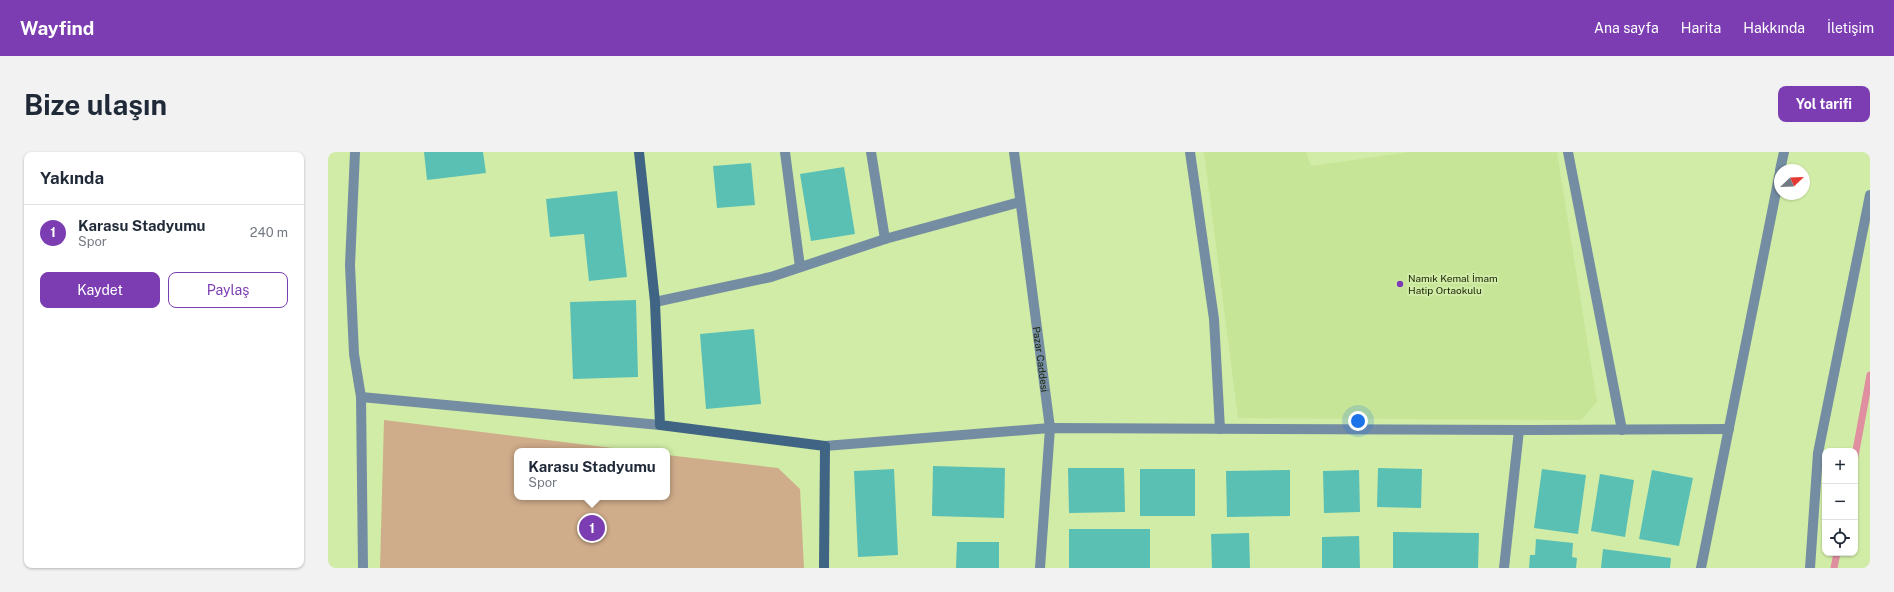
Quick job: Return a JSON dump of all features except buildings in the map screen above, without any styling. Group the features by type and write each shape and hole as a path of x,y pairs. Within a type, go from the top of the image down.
{"main road":[{"path":"639,152 655,302 660,426 826,446 824,568"}],"street":[{"path":"355,152 350,265 354,354 361,397 363,568"},
{"path":"785,152 800,267"},
{"path":"870,152 885,239"},
{"name":"Pazar Caddesi","path":"1014,152 1050,428 1040,568"},
{"path":"1190,152 1214,319 1220,429"},
{"path":"1568,152 1622,430"},
{"path":"1781,164 1784,152"},
{"path":"1810,568 1818,453 1870,195"},
{"path":"1701,568 1774,200"},
{"path":"655,302 771,277 885,239 1020,202"},
{"path":"361,397 660,426"},
{"path":"826,446 1050,428 1519,430 1729,429"},
{"path":"1504,568 1519,430"}],"shaded area":[{"name":"Namık Kemal İmam Hatip Ortaokulu","path":"1204,152 1306,152 1311,166 1409,152 1557,152 1597,402 1581,420 1238,418"},
{"path":"384,420 613,448 514,448 514,500 670,500 670,455 778,468 800,489 804,568 380,568"}],"waterway":[{"path":"1856,448 1870,375"},
{"path":"1834,568 1836,556"}],"place":[{"name":"Namık Kemal İmam Hatip Ortaokulu","path":"1400,284"},
{"name":"Karasu Stadyumu","path":"592,528"}]}
